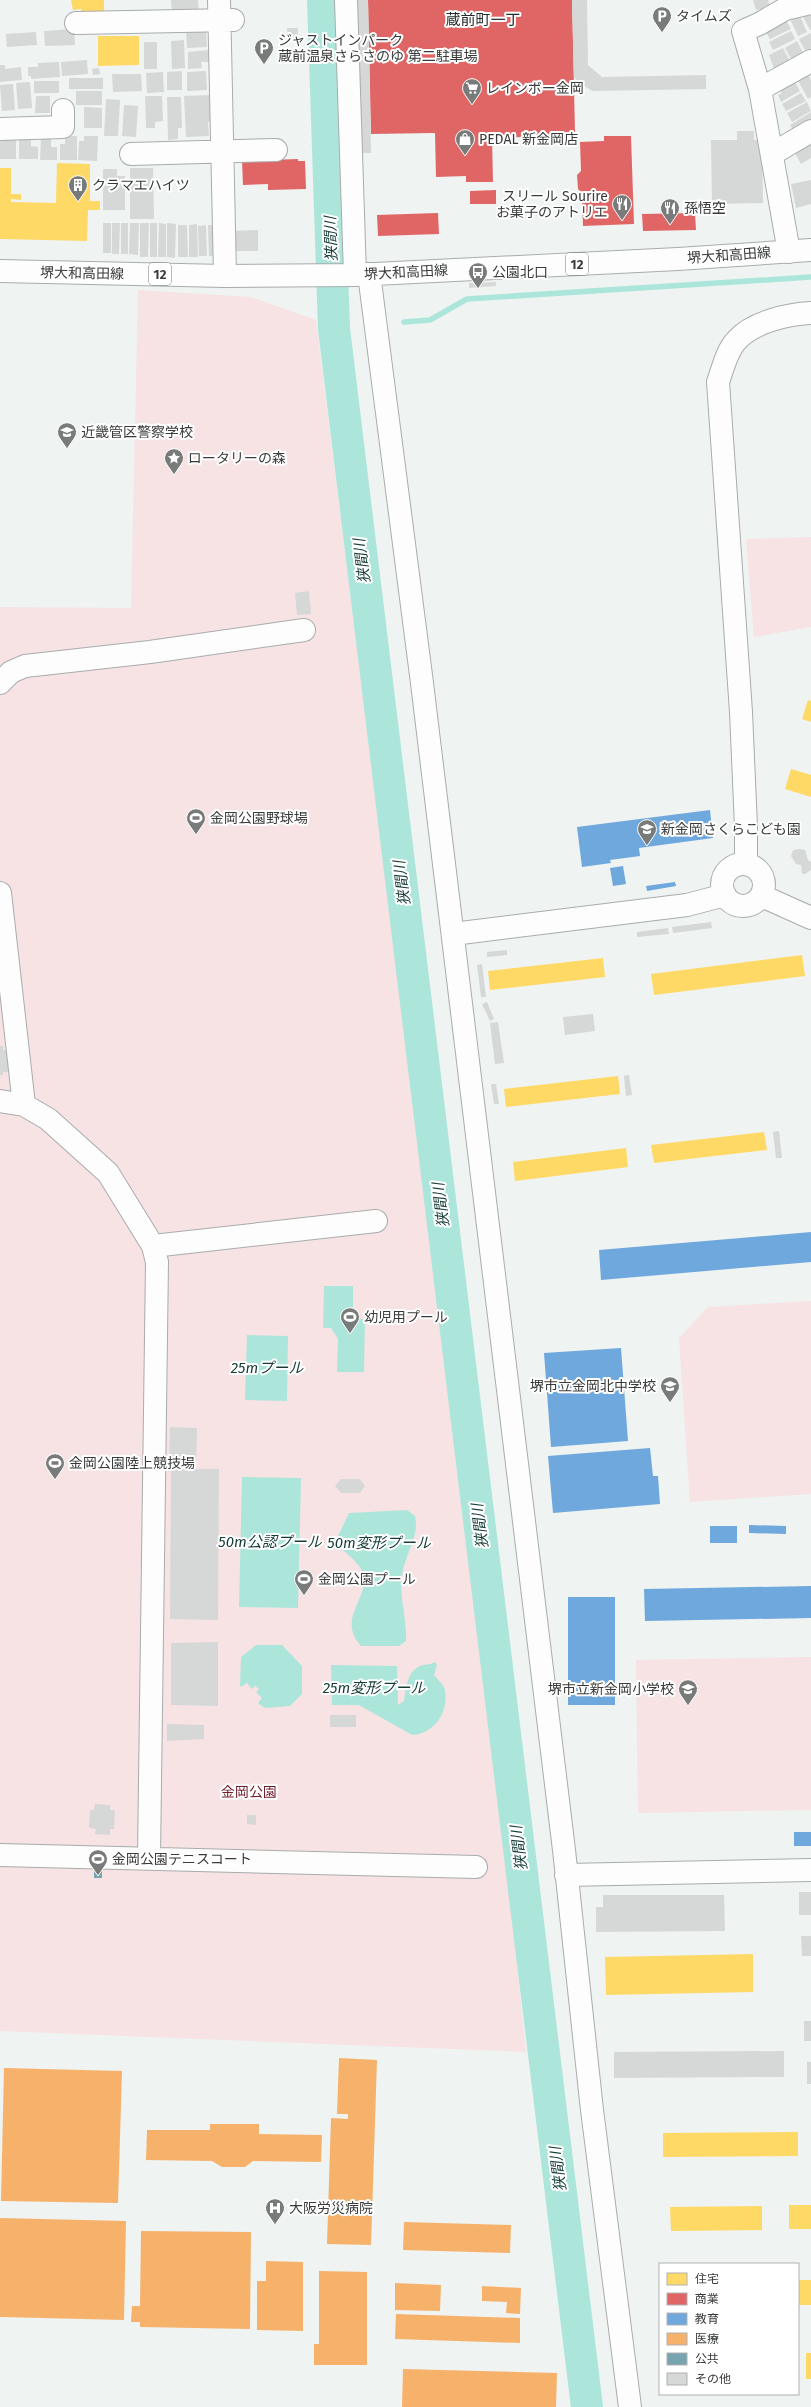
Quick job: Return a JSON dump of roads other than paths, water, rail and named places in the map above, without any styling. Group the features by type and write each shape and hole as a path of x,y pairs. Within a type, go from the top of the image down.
{"street":[{"path":"346,0 356,274 453,934 566,1875 592,2110 630,2407"},
{"path":"789,252 760,89 743,31 760,24 785,9 811,3"},
{"path":"76,24 224,13 225,276"},
{"path":"760,89 811,61"},
{"path":"0,129 64,127 63,110"},
{"path":"772,154 811,131"},
{"path":"131,154 276,150"},
{"name":"堺大和高田線","path":"0,271 225,276 320,275 811,250"},
{"path":"746,863 746,827 740,706 718,382 729,353 737,340 760,325 790,314 811,313"},
{"path":"0,684 11,672 25,666 150,652 304,630"},
{"path":"746,863 753,865 763,875 764,889 762,896 757,901 743,906 730,901 725,895 722,882 728,870 739,864 746,863"},
{"path":"0,893 24,1105"},
{"path":"453,934 687,905 725,895"},
{"path":"762,896 811,918"},
{"path":"0,1101 24,1105 48,1119 108,1173 153,1246 157,1262 149,1857"},
{"path":"153,1246 376,1221"},
{"path":"0,1855 149,1857 476,1867"},
{"path":"566,1875 811,1870"}],"water":[{"name":"幼児用プール","path":"324,1286 353,1286 353,1313 360,1319 365,1319 364,1372 337,1372 338,1339 331,1328 323,1328"},
{"name":"25mプール","path":"247,1335 288,1336 287,1401 245,1400"},
{"name":"50m公認プール","path":"242,1477 301,1478 298,1608 239,1607"},
{"name":"50m変形プール","path":"407,1510 415,1516 416,1531 406,1560 401,1583 406,1641 399,1646 361,1646 354,1636 352,1618 364,1585 364,1576 357,1564 338,1546 338,1536 349,1513"},
{"path":"256,1645 282,1645 302,1666 302,1694 290,1706 265,1708 258,1703 262,1698 256,1692 259,1689 255,1686 252,1689 247,1683 241,1687 241,1657"},
{"name":"25m変形プール","path":"435,1662 437,1665 434,1675 445,1690 445,1706 442,1714 433,1726 420,1734 412,1735 359,1705 332,1705 331,1665 397,1666 398,1705 404,1701 408,1680 414,1670 423,1665"}],"waterway":[{"name":"狭間川","path":"323,0 334,329 587,2407"},
{"path":"404,322 430,320 467,299 811,277"}],"place":[{"name":"タイムズ","path":"662,33"},
{"name":"ジャストインパーク 蔵前温泉さらさのゆ 第二駐車場","path":"264,65"},
{"name":"レインボー金岡","path":"472,105"},
{"name":"PEDAL 新金岡店","path":"465,156"},
{"name":"クラマエハイツ","path":"78,202"},
{"name":"スリール Sourire お菓子のアトリエ","path":"622,221"},
{"name":"孫悟空","path":"670,225"},
{"name":"公園北口","path":"478,289"},
{"name":"近畿管区警察学校","path":"67,449"},
{"name":"ロータリーの森","path":"174,475"},
{"name":"金岡公園野球場","path":"196,835"},
{"name":"新金岡さくらこども園","path":"647,846"},
{"name":"幼児用プール","path":"350,1334"},
{"name":"堺市立金岡北中学校","path":"670,1403"},
{"name":"金岡公園陸上競技場","path":"55,1480"},
{"name":"金岡公園プール","path":"304,1596"},
{"name":"堺市立新金岡小学校","path":"688,1706"},
{"name":"金岡公園テニスコート","path":"98,1876"},
{"name":"大阪労災病院","path":"275,2225"}],"district":[{"name":"蔵前町一丁","path":"483,20"}],"park label":[{"name":"金岡公園","path":"249,1792"}]}
